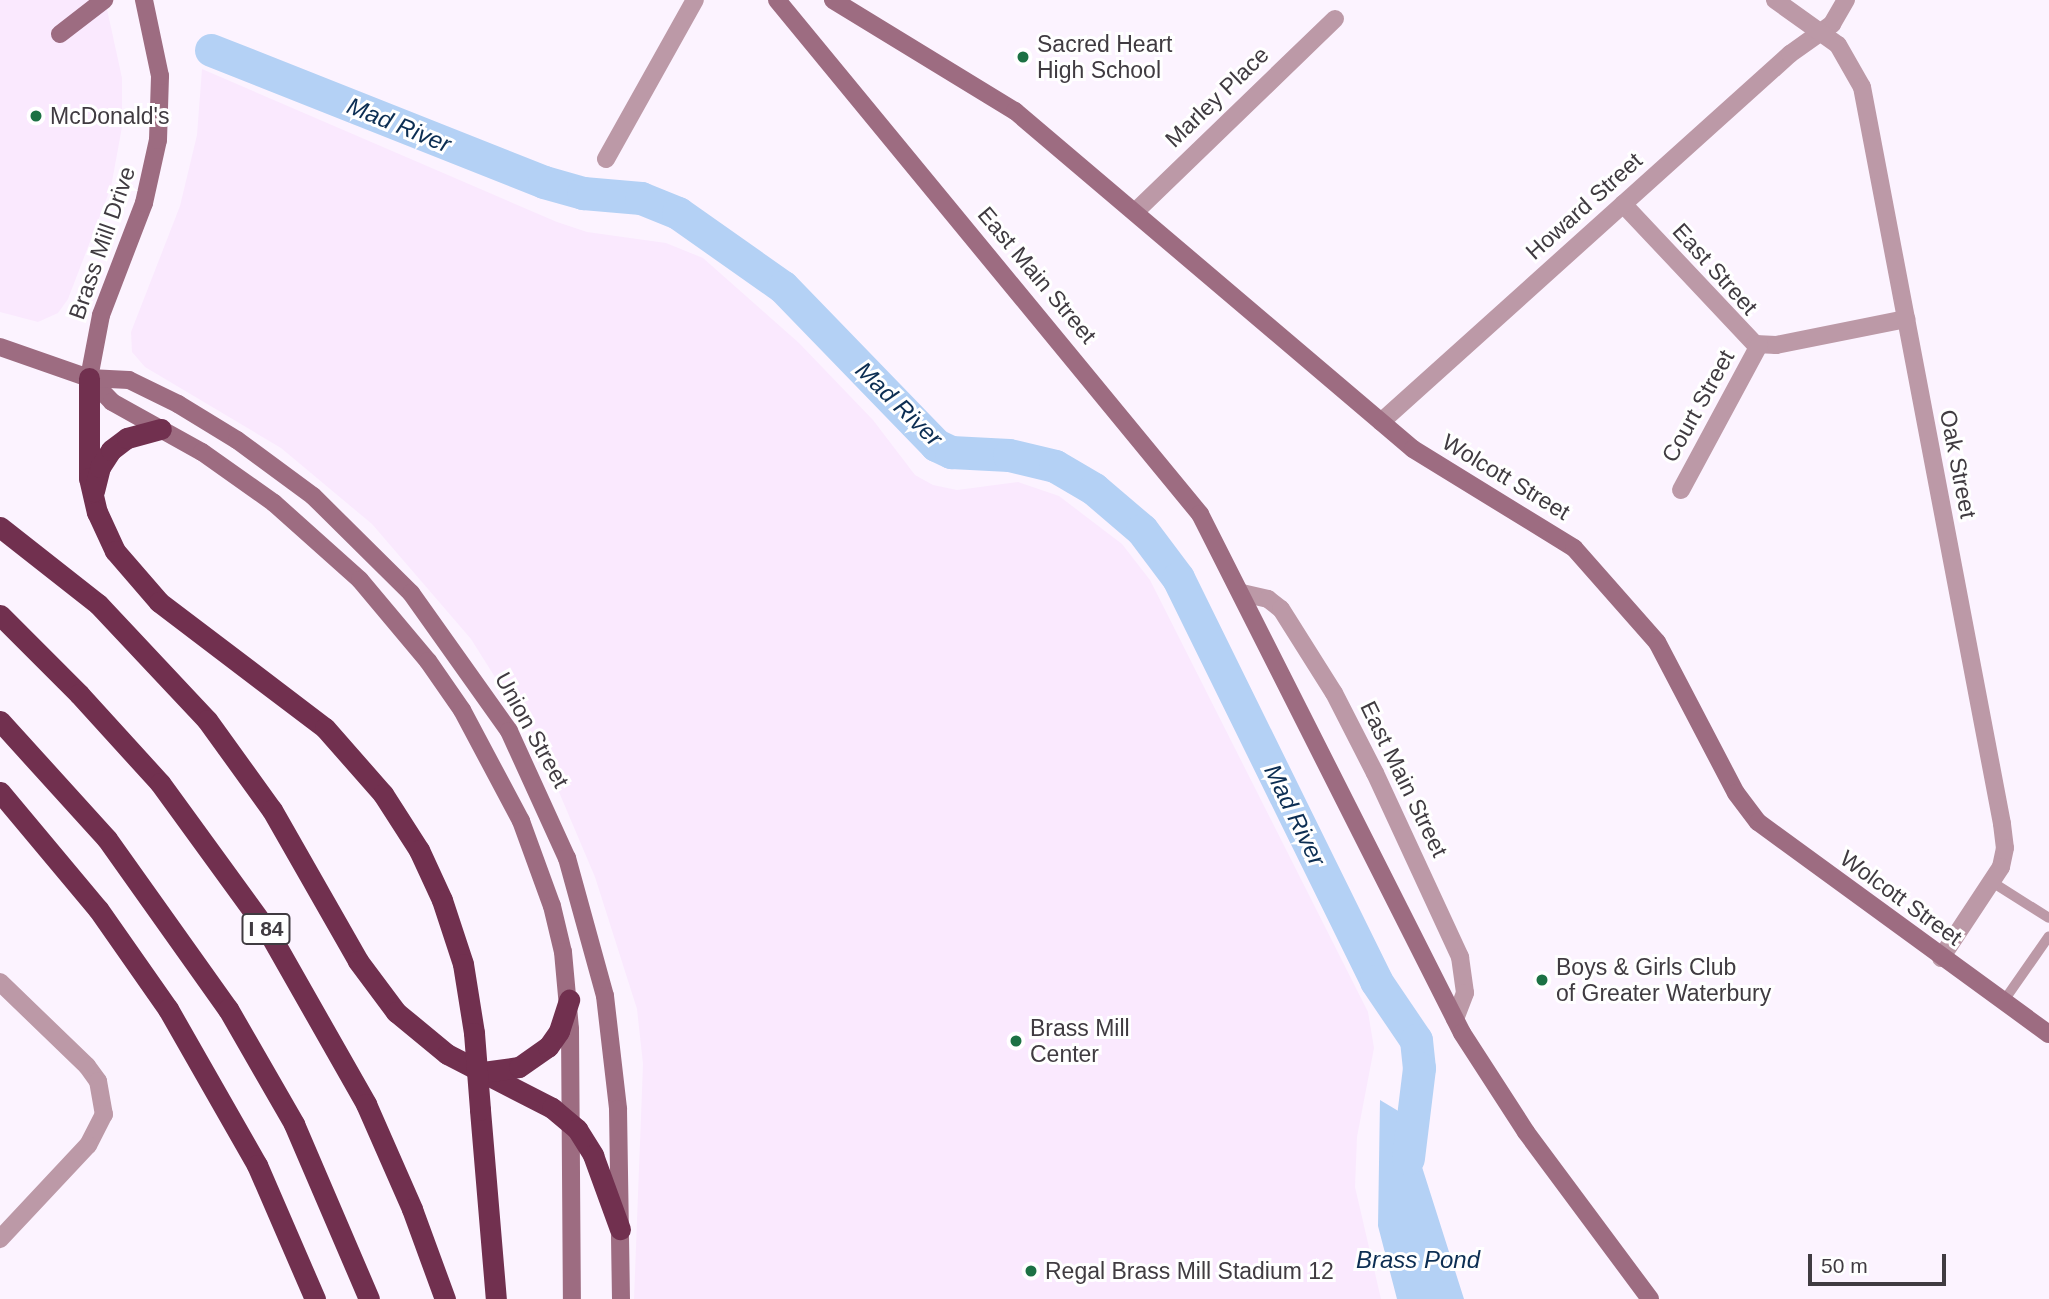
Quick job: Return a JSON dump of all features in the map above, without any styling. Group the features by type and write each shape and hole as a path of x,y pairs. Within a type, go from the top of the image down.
{"highway":[{"path":"89,378 86,442 93,500 110,542 138,583 302,708 383,794 419,850 442,900 463,964 474,1033 496,1299"},
{"path":"93,500 100,467 111,450 127,438 161,429"},
{"path":"0,527 98,604 183,692 272,810 382,996 424,1037 474,1069 552,1108 571,1123 593,1155 620,1229"},
{"name":"I 84","path":"0,615 79,694 160,783 269,933 366,1104 407,1197 445,1299"},
{"path":"0,721 107,839 228,1009 294,1124 369,1299"},
{"path":"0,792 55,855 129,951 192,1048 257,1165 314,1299"},
{"path":"0,809 55,855"},
{"path":"474,1069 499,1072 530,1061 555,1038 569,1000"}],"main road":[{"path":"60,34 104,0"},
{"name":"Brass Mill Drive","path":"89,378 101,315 144,203 158,140 160,76 144,0"},
{"name":"East Main Street","path":"777,0 1182,490 1208,526 1455,1019 1526,1132 1650,1299"},
{"name":"Wolcott Street","path":"833,0 999,100 1436,466 1550,531 1588,562 1657,642 1750,813 1784,843 2049,1034"},
{"name":"Union Street","path":"0,347 89,378 120,377 146,388 219,428 276,468 376,554 452,644 529,769 585,912 613,1049 621,1299"},
{"name":"Union Street","path":"89,378 112,402 238,477 302,526 360,580 428,661 486,750 529,841 559,930 569,1000 572,1299"},
{"path":"428,661 452,644"}],"street":[{"path":"606,159 695,0"},
{"name":"Oak Street","path":"1775,0 1823,32 1845,53 1862,87 2003,824 2004,858 1992,882 1941,958"},
{"path":"1823,32 1846,0"},
{"name":"Marley Place","path":"1135,212 1335,19"},
{"name":"Howard Street","path":"1381,422 1790,54 1823,32"},
{"name":"East Street","path":"1623,204 1740,332 1759,345 1906,319"},
{"name":"Court Street","path":"1681,490 1759,345"},
{"name":"East Main Street","path":"1242,593 1268,599 1282,609 1375,773 1460,957 1465,993 1455,1019"},
{"path":"0,982 87,1066 98,1081 104,1114 88,1145 0,1239"}],"lane":[{"path":"1992,882 2049,918"},
{"path":"2003,1002 2049,936"}],"shaded area":[{"path":"0,0 105,0 122,78 122,127 111,187 68,299 58,313 38,322 0,312"},
{"name":"Brass Mill Center","path":"202,69 557,222 587,232 666,243 703,258 799,343 873,420 915,475 933,485 957,490 1018,482 1059,496 1122,544 1150,580 1368,1012 1374,1048 1357,1137 1355,1187 1381,1299 634,1299 643,1064 637,1009 595,877 542,752 471,639 372,524 281,448 145,367 132,352 131,332 180,206 197,135"}],"water":[{"name":"Brass Pond","path":"1380,1100 1400,1112 1419,1115 1416,1148 1464,1299 1397,1299 1378,1226"}],"waterway":[{"name":"Mad River","path":"211,50 544,182 583,193 641,198 678,213 783,287 936,445 951,452 1009,455 1055,466 1094,489 1142,530 1178,578 1376,981 1416,1040 1419,1068 1408,1158"}],"place":[{"name":"Sacred Heart High School","path":"1023,57"},
{"name":"McDonald's","path":"36,116"},
{"name":"Boys & Girls Club of Greater Waterbury","path":"1542,980"},
{"name":"Brass Mill Center","path":"1016,1041"},
{"name":"Regal Brass Mill Stadium 12","path":"1031,1271"}]}
